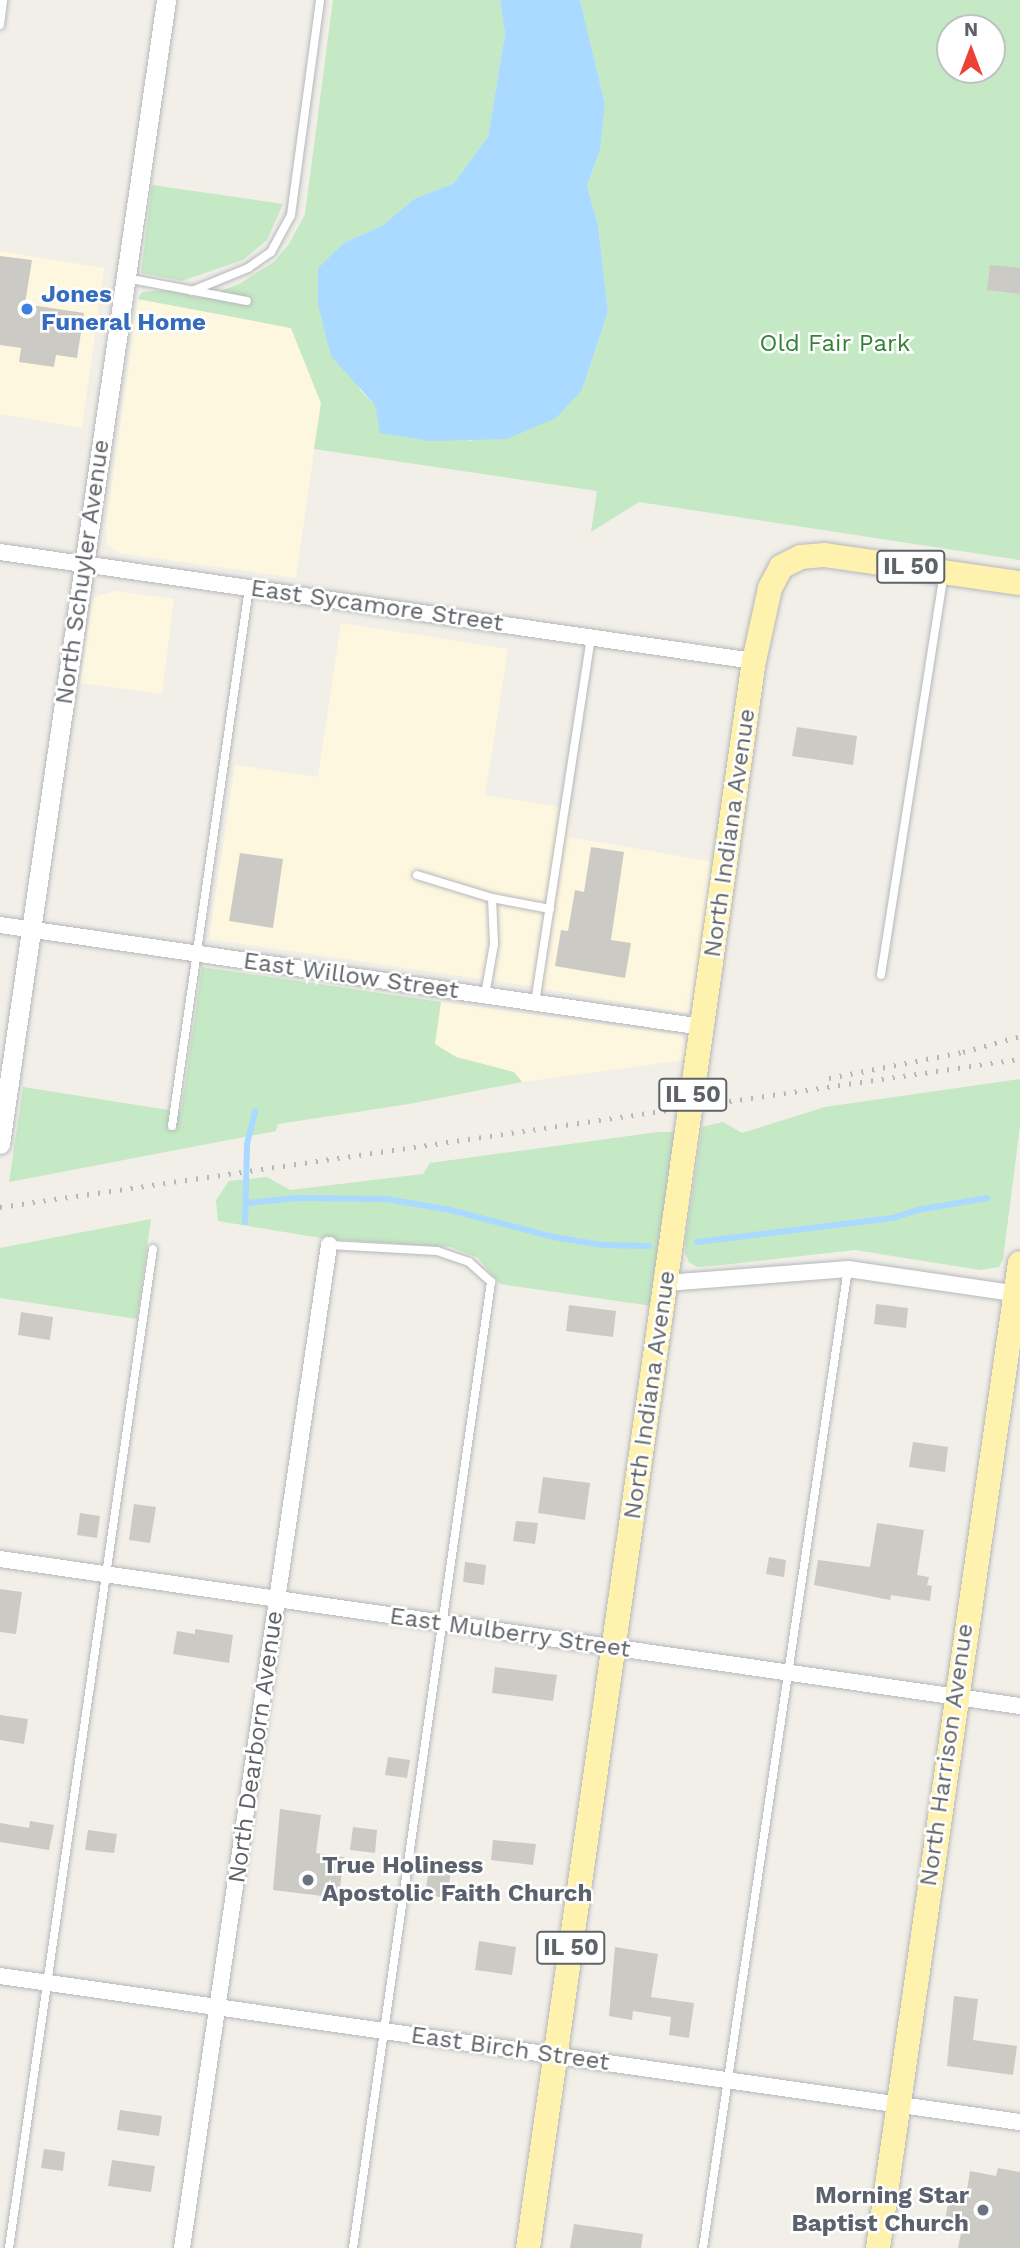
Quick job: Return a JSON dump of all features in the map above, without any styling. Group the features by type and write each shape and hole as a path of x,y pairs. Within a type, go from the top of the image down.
{"main road":[{"name":"North Indiana Avenue","path":"528,2248 754,661 770,588 781,567 801,557 825,555 945,571"},
{"name":"IL 50","path":"945,571 1020,583"},
{"name":"North Harrison Avenue","path":"878,2248 955,1697 1018,1294 1020,1263"}],"street":[{"name":"North Schuyler Avenue","path":"0,1144 166,0"},
{"name":"East Sycamore Street","path":"0,552 754,661"},
{"name":"East Willow Street","path":"0,925 703,1027"},
{"name":"North Dearborn Avenue","path":"182,2248 329,1245"},
{"path":"666,1283 848,1269 1018,1294"},
{"name":"East Mulberry Street","path":"0,1559 1020,1706"},
{"name":"East Birch Street","path":"0,1976 1020,2122"}],"lane":[{"path":"0,24 3,0"},
{"path":"192,291 248,268 271,251 291,215 320,0"},
{"path":"126,278 247,301"},
{"path":"881,975 945,571"},
{"path":"172,1126 249,588"},
{"path":"535,1003 591,637"},
{"path":"417,875 492,898 550,909"},
{"path":"485,995 494,944 492,898"},
{"path":"329,1245 437,1251 469,1262 491,1282 353,2248"},
{"path":"9,2248 153,1249"},
{"path":"702,2248 848,1269"}],"shaded area":[{"path":"0,251 104,268 82,428 0,414"},
{"path":"138,299 291,328 321,403 296,578 119,553 107,544 106,525"},
{"path":"115,591 174,599 162,694 80,683 92,601 97,596"},
{"path":"341,623 508,649 485,795 572,809 569,837 714,862 691,1010 685,1013 522,985 209,939 235,765 318,777"},
{"path":"441,1002 681,1035 687,1045 685,1060 522,1082 514,1072 456,1057 434,1044"}],"green space":[{"name":"Old Fair Park","path":"333,0 500,0 505,34 488,137 454,183 414,199 383,225 344,243 318,304 360,390 375,405 471,441 582,390 608,312 598,225 587,186 600,150 605,104 580,0 1020,0 1020,560 639,502 591,532 597,491 314,449 321,403 291,328 138,299 142,292 165,290 202,298 239,284 274,262 289,244 305,214"},
{"path":"152,185 283,204 267,240 243,260 182,281 141,273"},
{"path":"202,967 441,1002 435,1044 456,1057 514,1072 522,1082 409,1104 278,1124 276,1131 9,1182 23,1087 181,1112"},
{"path":"1020,1079 1020,1126 1003,1259 999,1267 980,1270 855,1250 713,1266 697,1267 689,1262 685,1253 686,1236 702,1127 723,1122 742,1133 825,1107"},
{"path":"658,1132 676,1132 652,1306 500,1284 478,1258 451,1247 327,1239 218,1221 216,1200 229,1181 267,1177 290,1190 423,1174 430,1163"},
{"path":"151,1219 137,1319 0,1298 0,1248"}],"water":[{"path":"500,0 580,0 605,104 600,150 587,186 598,225 608,312 582,390 556,418 507,439 430,441 380,433 375,405 331,356 318,304 318,268 344,243 383,225 414,199 454,183 488,137 505,34"}],"building":[{"name":"Jones Funeral Home","path":"0,256 32,260 25,304 84,313 77,358 56,355 54,367 19,362 21,348 0,345"},
{"path":"990,265 1020,268 1020,294 987,290"},
{"path":"797,727 857,736 853,765 792,756"},
{"path":"591,847 624,852 611,940 631,943 625,978 555,966 561,930 568,931 575,890 584,892"},
{"path":"240,853 283,859 273,928 229,921"},
{"path":"876,1304 908,1308 906,1328 874,1324"},
{"path":"569,1305 616,1311 613,1337 566,1331"},
{"path":"21,1312 53,1317 50,1340 18,1335"},
{"path":"913,1442 948,1447 945,1472 909,1467"},
{"path":"543,1477 590,1483 585,1520 538,1513"},
{"path":"134,1504 156,1507 150,1543 129,1540"},
{"path":"80,1513 100,1516 97,1538 77,1535"},
{"path":"516,1521 538,1523 535,1544 513,1541"},
{"path":"877,1523 924,1530 917,1575 929,1577 927,1585 932,1586 930,1601 891,1595 890,1600 814,1585 818,1560 870,1567"},
{"path":"769,1557 786,1560 784,1577 766,1574"},
{"path":"465,1562 486,1565 484,1585 463,1582"},
{"path":"0,1589 22,1592 16,1634 0,1632"},
{"path":"195,1629 233,1635 229,1663 173,1654 177,1631 195,1634"},
{"path":"495,1667 557,1675 553,1701 492,1693"},
{"path":"0,1715 28,1719 24,1744 0,1740"},
{"path":"388,1757 410,1760 407,1778 385,1775"},
{"name":"True Holiness Apostolic Faith Church","path":"280,1809 321,1815 316,1853 344,1857 338,1902 321,1900 322,1896 273,1890"},
{"path":"30,1821 54,1825 49,1850 0,1842 0,1823 29,1828"},
{"path":"353,1827 377,1830 375,1853 350,1850"},
{"path":"88,1830 117,1834 114,1853 85,1850"},
{"path":"493,1840 536,1844 533,1865 491,1860"},
{"path":"429,1868 451,1871 447,1898 425,1895"},
{"path":"479,1941 516,1947 512,1975 475,1970"},
{"path":"615,1947 658,1954 651,1997 694,2003 689,2038 669,2035 671,2017 633,2011 632,2020 609,2016"},
{"path":"954,1996 978,1999 973,2040 1017,2046 1013,2075 947,2066"},
{"path":"120,2110 162,2116 159,2136 117,2130"},
{"path":"44,2149 65,2152 63,2171 41,2168"},
{"path":"112,2160 155,2166 151,2192 108,2186"},
{"name":"Morning Star Baptist Church","path":"998,2168 1020,2172 1020,2248 958,2248 961,2233 950,2231 952,2221 945,2220 949,2199 956,2200 958,2188 967,2190 970,2171 996,2176"},
{"path":"574,2224 643,2234 641,2248 570,2248"}],"waterway":[{"path":"245,1222 247,1144 255,1111"},
{"path":"247,1203 298,1198 386,1199 450,1210 554,1237 602,1245 649,1246"},
{"path":"697,1242 893,1218 917,1210 987,1198"}],"railway":[{"path":"829,1078 963,1052 1020,1036"},
{"path":"0,1207 1020,1059"}],"place":[{"name":"Jones Funeral Home","path":"27,309"},
{"name":"True Holiness Apostolic Faith Church","path":"308,1880"},
{"name":"Morning Star Baptist Church","path":"983,2210"}]}
